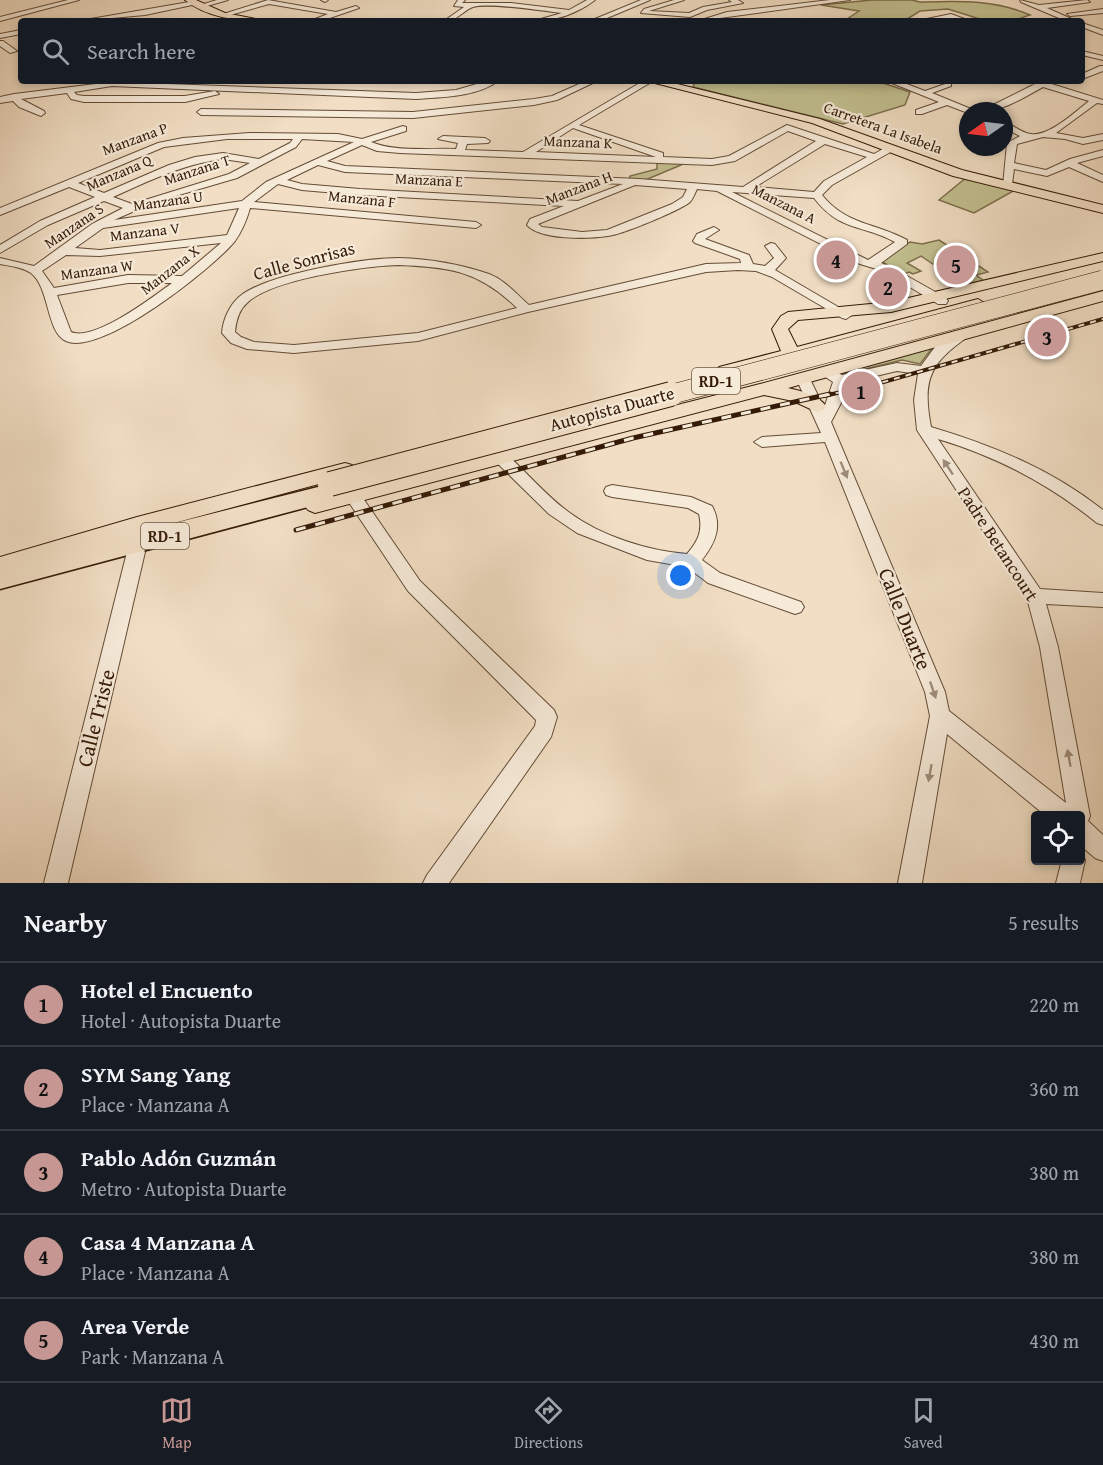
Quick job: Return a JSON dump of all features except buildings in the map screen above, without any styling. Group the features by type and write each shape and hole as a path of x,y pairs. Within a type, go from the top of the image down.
{"highway":[{"name":"Autopista Duarte","path":"337,490 1103,280"},
{"name":"Autopista Duarte","path":"337,490 1103,289"},
{"name":"RD-1","path":"0,567 337,490"},
{"name":"RD-1","path":"0,580 337,490"}],"main road":[{"path":"198,4 223,15 238,18"},
{"name":"Carretera La Isabela","path":"665,84 816,121 958,172 1103,209"},
{"path":"798,360 780,329 787,319 805,313 843,313 940,299 1103,260"},
{"path":"0,580 136,552 337,490 500,458 763,389 798,360 867,333 1103,274"},
{"path":"0,567 137,525 662,388 771,357 798,360 833,376 893,354 1103,296"},
{"path":"867,333 864,338 880,353 893,354"},
{"path":"662,388 680,388 689,394 690,401 676,412"},
{"path":"763,389 798,396 824,422"}],"street":[{"path":"0,19 76,0"},
{"path":"106,18 225,0"},
{"path":"284,5 309,0"},
{"path":"296,7 324,0"},
{"path":"462,0 456,5 511,4 570,12"},
{"path":"549,18 570,12 592,0"},
{"path":"602,18 647,0"},
{"path":"641,18 644,13 656,5 681,0"},
{"path":"644,13 690,15 705,8 740,3 732,0"},
{"path":"713,18 727,14 847,0"},
{"path":"198,4 249,1"},
{"path":"223,15 272,1 337,14"},
{"path":"1024,1 1064,18"},
{"path":"1036,7 1085,1 1103,11"},
{"path":"566,2 583,4"},
{"path":"321,11 340,6"},
{"path":"452,18 470,6"},
{"path":"324,18 356,8"},
{"path":"90,18 89,12 93,10"},
{"path":"1057,15 1103,11"},
{"path":"129,15 134,18"},
{"path":"939,18 951,16 957,18"},
{"path":"1085,24 1103,22"},
{"path":"1085,26 1100,36"},
{"path":"0,36 18,33"},
{"path":"1085,41 1100,36"},
{"path":"0,43 13,51"},
{"path":"1085,54 1103,58"},
{"path":"1085,76 1103,68"},
{"path":"0,100 112,84 416,96 460,92 488,84"},
{"path":"201,112 413,115 534,102 554,98 585,84"},
{"path":"525,155 572,125 647,84"},
{"path":"898,84 959,106"},
{"path":"926,93 945,85 940,84"},
{"path":"1009,102 1034,84"},
{"path":"1043,84 1100,101"},
{"path":"1059,89 1069,84"},
{"path":"68,89 74,97 84,99 185,99 230,90"},
{"path":"14,97 22,105 41,113"},
{"path":"919,112 948,101"},
{"path":"1043,135 1059,128 1100,101"},
{"path":"572,125 675,160"},
{"name":"Manzana K","path":"361,142 377,148 723,162 787,128 824,140"},
{"path":"245,204 278,181 317,162 361,142 403,129"},
{"path":"1013,129 1028,136"},
{"name":"Manzana P","path":"0,212 148,150 182,140 211,136 353,138 361,142"},
{"path":"1007,184 1012,143 1028,136 1065,136 1083,141 1103,152"},
{"name":"Manzana T","path":"132,208 151,200 232,176 293,144 299,137"},
{"path":"1083,141 1103,137"},
{"path":"443,140 485,141"},
{"path":"746,189 824,140 875,157"},
{"path":"459,152 465,141"},
{"path":"817,195 828,183 891,148"},
{"path":"1011,165 1047,173 1103,152"},
{"name":"Manzana Q","path":"0,250 44,223 172,167 198,159 223,156 260,162"},
{"path":"317,162 345,169 639,182 817,195"},
{"path":"1069,163 1103,179"},
{"name":"Manzana E","path":"278,181 302,187 348,191 435,208 580,204"},
{"name":"Manzana H","path":"639,182 534,221 532,225 539,230 582,235 609,233 676,206 687,199 693,186"},
{"path":"69,183 132,208"},
{"name":"Manzana A","path":"714,187 872,264 887,269 940,299"},
{"path":"817,195 821,202 846,222 903,242 872,264"},
{"name":"Manzana F","path":"245,204 435,208 476,225"},
{"name":"Manzana U","path":"96,226 245,204"},
{"name":"Manzana X","path":"51,292 62,331 68,338 80,340 91,337 145,309 184,280 231,238 245,204"},
{"name":"Manzana S","path":"35,272 96,226 132,208"},
{"path":"714,230 701,236 699,241 745,257 748,266"},
{"name":"Manzana V","path":"63,251 100,253 231,238"},
{"path":"768,270 780,258 771,246"},
{"path":"0,261 35,272 51,292"},
{"name":"Calle Sonrisas","path":"526,309 496,282 484,276 451,268 390,262 369,263 276,284 246,297 229,323 228,333 236,340 252,346 294,349 418,337 526,309 706,268 748,266 768,270 843,313"},
{"name":"Manzana W","path":"51,292 128,279 184,280"},
{"name":"Padre Betancourt","path":"964,333 939,351 930,361 919,409 924,430 1035,596 1049,647 1077,811"},
{"name":"Calle Duarte","path":"798,360 934,692 940,716"},
{"path":"762,442 824,422 834,403 833,376 897,367 926,371"},
{"path":"924,430 981,447 1038,472 1075,495 1103,519"},
{"path":"500,458 520,473 572,523 627,546 677,561 691,561 714,578 795,607"},
{"path":"337,490 414,586 547,717 544,729 435,883"},
{"path":"612,491 691,503 706,510 711,526 706,543 691,561"},
{"name":"Calle Triste","path":"56,883 136,552"},
{"path":"1035,596 1103,600"},
{"path":"910,883 940,716 1058,811"},
{"path":"1085,832 1103,850"},
{"path":"1068,883 1073,865"}],"shaded area":[{"path":"872,0 978,2 1004,6 1030,15 1021,18 976,18 948,9 920,11 909,18 848,18 859,11 821,5"},
{"path":"694,84 886,84 910,92 905,105 843,124 693,87"},
{"path":"657,162 688,162 643,181 629,180 630,176 657,169"},
{"path":"967,177 1017,189 974,213 939,200"},
{"path":"939,240 988,272 976,275 984,281 965,286 921,256 907,263 921,271 913,274 909,272 904,274 882,262 886,256 910,242 922,244"},
{"path":"933,347 920,364 902,360 837,376 831,373"}],"railway":[{"path":"824,396 880,383 1103,319"},
{"path":"296,530 633,438 830,394"}],"place":[{"name":"Casa 4 Manzana A","path":"836,260"},
{"name":"Area Verde","path":"956,265"},
{"name":"SYM Sang Yang","path":"888,287"},
{"name":"Pablo Adón Guzmán","path":"1047,337"},
{"name":"Hotel el Encuento","path":"861,391"}]}
